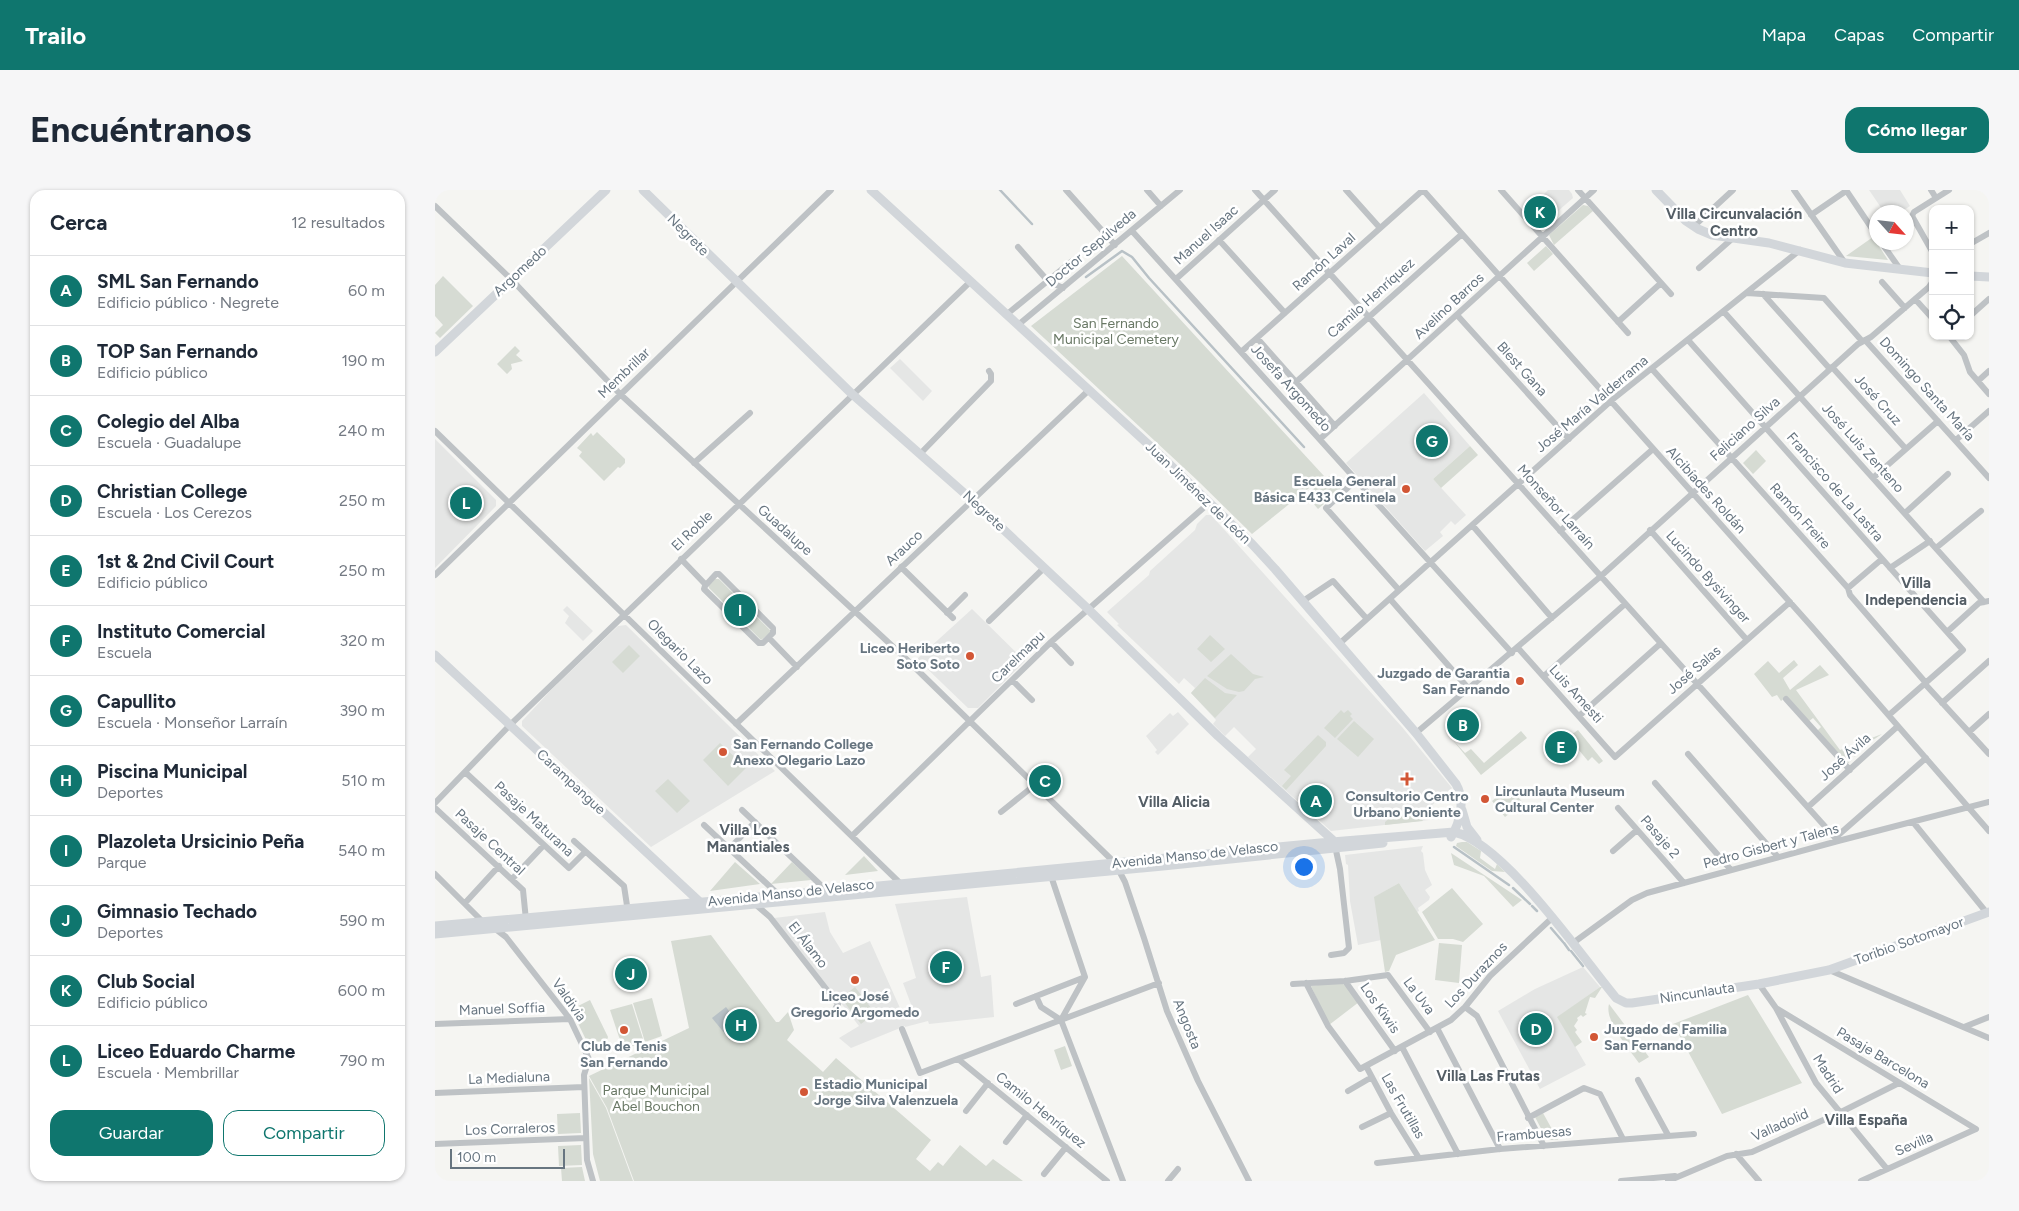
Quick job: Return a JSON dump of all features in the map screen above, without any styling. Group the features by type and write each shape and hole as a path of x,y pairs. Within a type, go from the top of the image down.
{"main road":[{"name":"Argomedo","path":"435,352 606,190"},
{"name":"Negrete","path":"643,190 852,394 973,500 1087,608 1322,838 1334,845 1345,847 1456,835"},
{"name":"Juan Jiménez de León","path":"871,190 1089,390 1257,549 1303,601 1456,784 1460,791 1463,816 1467,827 1484,847"},
{"path":"1659,191 1674,210 1694,226 1712,235 1769,243 1845,263 1929,273"},
{"path":"1974,276 1989,277"},
{"name":"Carampangue","path":"435,656 703,906"},
{"path":"1456,835 1461,802"},
{"name":"Avenida Manso de Velasco","path":"435,926 482,922 526,922 703,906 755,900 778,894 831,894 907,890 1117,866 1456,835"},
{"name":"Nincunlauta","path":"1456,835 1484,847 1511,871 1573,943 1616,998 1626,1003 1759,984 1829,970"},
{"name":"Avenida Manso de Velasco","path":"1117,866 1322,838"},
{"name":"Avenida Manso de Velasco","path":"755,900 786,902 900,883 1050,873"},
{"name":"Toribio Sotomayor","path":"1829,970 1988,912"},
{"name":"Avenida Manso de Velasco","path":"435,934 496,929 526,922"}],"street":[{"name":"Membrillar","path":"435,575 831,190"},
{"path":"1066,190 1115,245"},
{"path":"1147,190 1161,206"},
{"name":"Doctor Sepúlveda","path":"1018,325 1180,190"},
{"name":"Monseñor Larraín","path":"1255,190 1660,644 1837,839"},
{"name":"Manuel Isaac","path":"1176,279 1275,190"},
{"path":"1346,190 1381,228"},
{"name":"Ramón Laval","path":"1241,352 1423,190"},
{"name":"Alcibíades Roldán","path":"1423,190 1612,400 1989,831"},
{"path":"1501,190 1628,333"},
{"path":"1578,190 1671,294"},
{"name":"Avelino Barros","path":"1320,440 1542,236 1595,190"},
{"path":"1694,226 1733,190"},
{"path":"1794,190 1845,263"},
{"path":"1811,215 1846,190 1869,224"},
{"path":"1931,190 1936,198"},
{"path":"1931,250 1912,216 1913,212 1949,190"},
{"name":"Guadalupe","path":"435,206 511,279 620,394 856,611 1036,784 1117,866"},
{"name":"Josefa Argomedo","path":"1132,231 1430,563"},
{"path":"1974,242 1989,233"},
{"name":"Camilo Henríquez","path":"1296,382 1462,234"},
{"path":"1699,268 1733,238"},
{"path":"1219,240 1285,313"},
{"path":"1018,247 1048,281 1063,288"},
{"name":"José María Valderrama","path":"1339,644 1612,400 1800,250"},
{"path":"1886,250 1899,269"},
{"path":"1006,315 1072,261"},
{"name":"El Roble","path":"435,803 510,725 970,282"},
{"path":"1882,282 1905,308"},
{"path":"1618,322 1661,283"},
{"name":"Feliciano Silva","path":"1415,734 1601,576 1831,368 1871,337 1929,285"},
{"name":"Domingo Santa María","path":"1747,293 1824,298 1989,478"},
{"name":"José Cruz","path":"1763,294 1906,449"},
{"path":"1915,299 1929,315"},
{"path":"1974,312 1989,299"},
{"name":"José Luis Zenteno","path":"1723,312 1936,548 1987,601"},
{"name":"Blest Gana","path":"1457,315 1569,439"},
{"path":"1257,338 1335,426"},
{"name":"Francisco de La Lastra","path":"1688,340 1963,650 1925,683"},
{"path":"1952,340 1964,354 1968,368 1989,394"},
{"name":"Ramón Freire","path":"1652,368 1731,459 1848,588 1851,595 1925,683 1989,754"},
{"path":"920,454 991,381 989,371"},
{"path":"1978,381 1989,371"},
{"name":"Arauco","path":"736,724 1089,390"},
{"path":"1956,440 1989,410"},
{"path":"694,463 750,413"},
{"path":"1874,478 1938,421"},
{"name":"Olegario Lazo","path":"435,431 907,890"},
{"path":"1560,530 1653,449"},
{"path":"1905,513 1949,474"},
{"path":"1356,480 1327,508 1399,590"},
{"name":"Carelmapu","path":"851,836 1087,608 1209,503"},
{"path":"1936,548 1981,511"},
{"path":"1472,525 1552,618"},
{"name":"Lucindo Bysivinger","path":"1650,530 1747,640"},
{"path":"1890,568 1930,541"},
{"path":"681,559 706,585 705,589 759,643 763,643 773,633 773,628 719,574 716,574 706,585"},
{"path":"1848,588 1882,559"},
{"path":"1430,563 1512,653"},
{"path":"901,567 953,618"},
{"path":"989,621 1044,568"},
{"path":"1303,601 1333,581 1367,619"},
{"path":"947,612 965,595"},
{"path":"1390,599 1469,689"},
{"path":"1947,632 1979,603 1987,601"},
{"name":"José Salas","path":"1615,757 1790,602"},
{"path":"1544,676 1625,604"},
{"path":"769,638 797,667"},
{"path":"1051,642 1071,663"},
{"path":"1579,716 1660,644"},
{"name":"Luis Amesti","path":"1518,648 1615,757"},
{"path":"1942,703 1989,661"},
{"path":"1013,680 1032,700"},
{"path":"1889,715 1925,683"},
{"path":"1786,699 1850,770"},
{"path":"1969,732 1989,714"},
{"name":"José Ávila","path":"1808,807 1898,726"},
{"path":"1688,754 1778,857"},
{"path":"1837,839 1926,758"},
{"name":"Pasaje Maturana","path":"465,772 569,868 585,852"},
{"path":"1655,783 1731,870"},
{"path":"1001,812 1036,784"},
{"name":"Pedro Gisbert y Talens","path":"1573,943 1639,896 1837,839 1989,802"},
{"name":"Pasaje Central","path":"435,808 523,890 526,922"},
{"name":"Pasaje 2","path":"1618,808 1684,883"},
{"path":"743,810 831,894"},
{"path":"729,849 755,822"},
{"path":"1913,822 1988,912"},
{"path":"704,825 786,902"},
{"path":"1613,850 1637,830"},
{"name":"Pasaje Maturana","path":"574,841 624,886 629,912"},
{"path":"512,879 544,844"},
{"path":"1331,955 1344,954 1349,948 1340,868 1334,845"},
{"path":"465,904 499,866"},
{"name":"Angosta","path":"1117,866 1145,938 1167,1011 1177,1035 1249,1181"},
{"path":"1050,873 1085,977 1061,1020"},
{"name":"Valdivia","path":"435,874 482,922 506,937 570,1019 589,1059 584,1073 586,1138 587,1160 593,1181"},
{"name":"El Álamo","path":"755,900 838,1004 834,1011"},
{"name":"Los Duraznos","path":"1363,1068 1451,1020 1465,1007 1490,976 1552,918"},
{"path":"1829,970 1989,1038"},
{"name":"La Uva","path":"1345,981 1387,975 1430,1032"},
{"path":"1016,1004 1085,977"},
{"path":"1293,984 1345,981"},
{"name":"Los Kiwis","path":"1345,981 1395,1050"},
{"path":"902,1029 920,1073 1159,983"},
{"name":"Las Frutillas","path":"1306,983 1328,1026 1363,1068 1373,1077 1391,1113 1419,1158"},
{"name":"Madrid","path":"1759,984 1776,1008 1816,1083 1887,1169"},
{"path":"1037,996 1041,1007 1061,1020 1123,1181"},
{"path":"1465,1007 1477,1016 1543,1146"},
{"name":"Pasaje Barcelona","path":"1776,1008 1976,1129"},
{"path":"1964,1027 1989,1017"},
{"name":"Manuel Soffia","path":"435,1024 570,1019"},
{"name":"La Uva","path":"1437,1028 1500,1149"},
{"name":"Los Kiwis","path":"1402,1047 1458,1154"},
{"name":"Camilo Henríquez","path":"958,1059 1105,1180"},
{"path":"1348,1091 1373,1077"},
{"path":"1638,1080 1668,1135"},
{"path":"966,1111 988,1083"},
{"name":"Valladolid","path":"1668,1181 1736,1154 1752,1152 1839,1113 1899,1083"},
{"name":"La Medialuna","path":"435,1093 585,1087"},
{"path":"1529,1118 1584,1088 1599,1094 1623,1139"},
{"path":"1363,1127 1391,1113"},
{"path":"1006,1142 1027,1115"},
{"name":"Sevilla","path":"1861,1181 1976,1129"},
{"name":"Frambuesas","path":"1377,1163 1500,1149 1693,1134"},
{"name":"Los Corraleros","path":"435,1144 586,1138"},
{"path":"1044,1174 1066,1147"},
{"path":"1736,1154 1759,1181"},
{"path":"1168,1181 1178,1169"},
{"path":"1621,1181 1680,1176"}],"shaded area":[{"path":"1548,190 1569,190 1573,198 1558,211 1543,195"},
{"path":"1869,190 1900,190 1909,205 1879,205"},
{"path":"900,359 932,391 923,401 890,368"},
{"name":"Escuela General Básica E433 Centinela","path":"1424,393 1470,446 1433,479 1466,515 1455,525 1451,521 1440,532 1443,536 1425,551 1346,463"},
{"path":"435,439 496,500 496,506 435,568"},
{"path":"1206,515 1211,515 1402,727 1452,788 1431,806 1436,814 1429,820 1331,831 1248,757 1256,749 1234,727 1225,736 1213,724 1216,720 1191,693 1195,688 1184,678 1179,684 1117,625 1119,624 1107,612 1149,575 1150,571 1195,530 1197,524"},
{"path":"567,606 593,631 583,641 565,623 569,616 563,610"},
{"name":"Liceo Heriberto Soto Soto","path":"972,609 1025,661 978,708 968,708 917,659"},
{"path":"626,625 775,771 651,847 522,726 522,721 552,689 618,626"},
{"path":"1178,712 1189,724 1158,755 1155,752 1157,750 1146,736 1170,713 1173,716"},
{"path":"1423,846 1421,851 1423,853 1425,870 1432,885 1425,890 1430,897 1429,900 1418,908 1419,911 1417,912 1399,883 1375,897 1381,940 1358,945 1350,901 1348,865 1346,864 1345,855"},
{"path":"967,897 981,977 991,975 994,1017 929,1024 928,1021 905,1026 851,1048 839,1038 859,1026 774,918 825,912 830,932 843,953 870,941 904,1017 915,1015 903,983 916,978 895,904"},
{"path":"1583,967 1600,987 1558,1017 1586,1065 1540,1089 1498,1011 1535,989"},
{"path":"726,1007 743,1030 730,1040 712,1018"}],"green space":[{"path":"1583,205 1588,206 1593,211 1554,245 1549,235"},
{"path":"1869,240 1869,250 1881,250 1888,260 1846,256"},
{"path":"1546,246 1553,254 1534,271 1527,263"},
{"name":"San Fernando Municipal Cemetery","path":"1122,256 1324,476 1252,534 1197,480 1031,326"},
{"path":"443,276 473,306 440,338 435,333 443,325 435,316 435,285"},
{"path":"515,346 520,351 516,355 523,361 511,364 512,369 507,374 497,364"},
{"path":"597,432 625,459 625,463 620,468 618,467 604,481 579,456 582,452 577,448 591,433 593,436"},
{"path":"1470,446 1478,455 1441,488 1433,479"},
{"path":"1756,450 1766,461 1753,474 1743,463"},
{"path":"1329,476 1341,489 1318,509 1306,495"},
{"path":"715,579 719,579 771,631 770,633 761,640 709,588 709,585"},
{"path":"1210,635 1225,649 1211,662 1197,649"},
{"path":"629,645 640,656 623,673 612,662"},
{"path":"1231,654 1253,674 1264,677 1255,679 1244,691 1239,692 1227,689 1207,676"},
{"path":"1794,660 1798,665 1783,678 1790,690 1820,665 1829,675 1796,690 1840,750 1882,734 1867,744 1855,757 1852,754 1849,757 1852,760 1847,764 1817,731 1821,727 1813,718 1808,722 1786,697 1781,701 1777,695 1772,697 1754,674 1768,661 1779,673"},
{"path":"1205,678 1225,693 1237,695 1215,718 1191,693"},
{"path":"1341,710 1344,713 1348,710 1352,714 1350,716 1353,719 1335,738 1324,728"},
{"path":"1354,721 1374,739 1358,757 1337,739"},
{"path":"1578,730 1603,761 1599,764 1592,757 1588,761 1568,737"},
{"path":"1521,731 1527,738 1481,775 1452,739 1465,753 1471,749 1484,763"},
{"path":"1318,735 1326,742 1326,746 1286,790 1282,786 1291,776 1284,770"},
{"path":"720,743 746,768 728,786 703,760"},
{"path":"668,779 690,801 677,813 655,791"},
{"path":"1510,787 1523,803 1505,817 1492,801"},
{"path":"1410,809 1412,811 1414,809 1423,821 1385,825 1385,822 1391,817 1394,820"},
{"path":"1467,842 1481,851 1480,858 1495,869 1497,864 1505,872 1492,871 1456,846 1457,843"},
{"path":"1451,853 1522,900 1513,907 1484,876 1454,865"},
{"path":"864,856 878,871 845,875"},
{"path":"735,862 760,884 710,891"},
{"path":"792,862 811,880 771,884"},
{"path":"1399,883 1435,940 1396,955 1389,971 1385,972 1374,897"},
{"path":"1452,888 1483,924 1463,942 1453,939 1438,939 1422,912"},
{"name":"Parque Municipal Abel Bouchon","path":"711,935 776,1022 779,1022 788,1012 794,1030 787,1040 823,1072 836,1058 931,1140 916,1159 930,1171 938,1162 943,1166 960,1145 986,1166 993,1159 1023,1181 634,1181 607,1108 589,1076 689,1028 671,941"},
{"path":"1439,943 1462,945 1459,983 1435,980"},
{"path":"1340,982 1346,986 1359,1002 1329,1025 1311,986"},
{"path":"855,987 875,1013 861,1024 841,998"},
{"path":"1602,987 1595,998 1590,997 1585,1013 1587,1014 1577,1018 1578,1020 1574,1026 1577,1030 1575,1032 1582,1042 1575,1047 1557,1017"},
{"path":"1748,995 1802,1083 1722,1114 1673,1024"},
{"path":"652,998 662,1036 645,1042 633,1003"},
{"path":"590,1000 608,1037 607,1040 590,1048 570,1010"},
{"path":"632,1004 644,1042 625,1049 610,1010"},
{"path":"1609,1004 1649,1057 1639,1063 1614,1027 1608,1011"},
{"path":"1065,1046 1072,1066 1061,1070 1054,1050"},
{"path":"589,1078 606,1108 633,1181 600,1181 593,1154"},
{"path":"580,1113 581,1133 558,1134 557,1114"},
{"path":"1543,1113 1558,1140 1547,1140 1535,1117"},
{"path":"581,1145 582,1165 559,1166 558,1146"},
{"path":"582,1167 585,1181 562,1181 561,1168"}],"waterway":[{"path":"1000,190 1032,224"},
{"path":"1086,277 1122,251 1132,257 1304,447"},
{"path":"1454,847 1509,885"},
{"path":"1513,888 1530,904"},
{"path":"1532,906 1537,911"},
{"path":"1551,928 1563,942"},
{"path":"1564,943 1569,950"},
{"path":"1571,951 1583,966"}],"place":[{"name":"Club Social","path":"1540,212"},
{"name":"Capullito","path":"1432,441"},
{"name":"Escuela General Básica E433 Centinela","path":"1406,489"},
{"name":"Liceo Eduardo Charme","path":"466,503"},
{"name":"Plazoleta Ursicinio Peña","path":"740,610"},
{"name":"Liceo Heriberto Soto Soto","path":"970,656"},
{"name":"Juzgado de Garantia San Fernando","path":"1520,681"},
{"name":"TOP San Fernando","path":"1463,725"},
{"name":"1st & 2nd Civil Court","path":"1561,747"},
{"name":"San Fernando College Anexo Olegario Lazo","path":"723,752"},
{"name":"Consultorio Centro Urbano Poniente","path":"1407,779"},
{"name":"Colegio del Alba","path":"1045,781"},
{"name":"Lircunlauta Museum Cultural Center","path":"1485,799"},
{"name":"SML San Fernando","path":"1316,801"},
{"name":"Instituto Comercial","path":"946,967"},
{"name":"Gimnasio Techado","path":"631,974"},
{"name":"Liceo José Gregorio Argomedo","path":"855,980"},
{"name":"Piscina Municipal","path":"741,1025"},
{"name":"Christian College","path":"1536,1029"},
{"name":"Club de Tenis San Fernando","path":"624,1030"},
{"name":"Juzgado de Familia San Fernando","path":"1594,1037"},
{"name":"Estadio Municipal Jorge Silva Valenzuela","path":"804,1092"}],"district":[{"name":"Villa Circunvalación Centro","path":"1734,222"},
{"name":"Villa Independencia","path":"1916,592"},
{"name":"Villa Alicia","path":"1174,802"},
{"name":"Villa Los Manantiales","path":"748,838"},
{"name":"Villa Las Frutas","path":"1488,1076"},
{"name":"Villa España","path":"1866,1120"}]}
